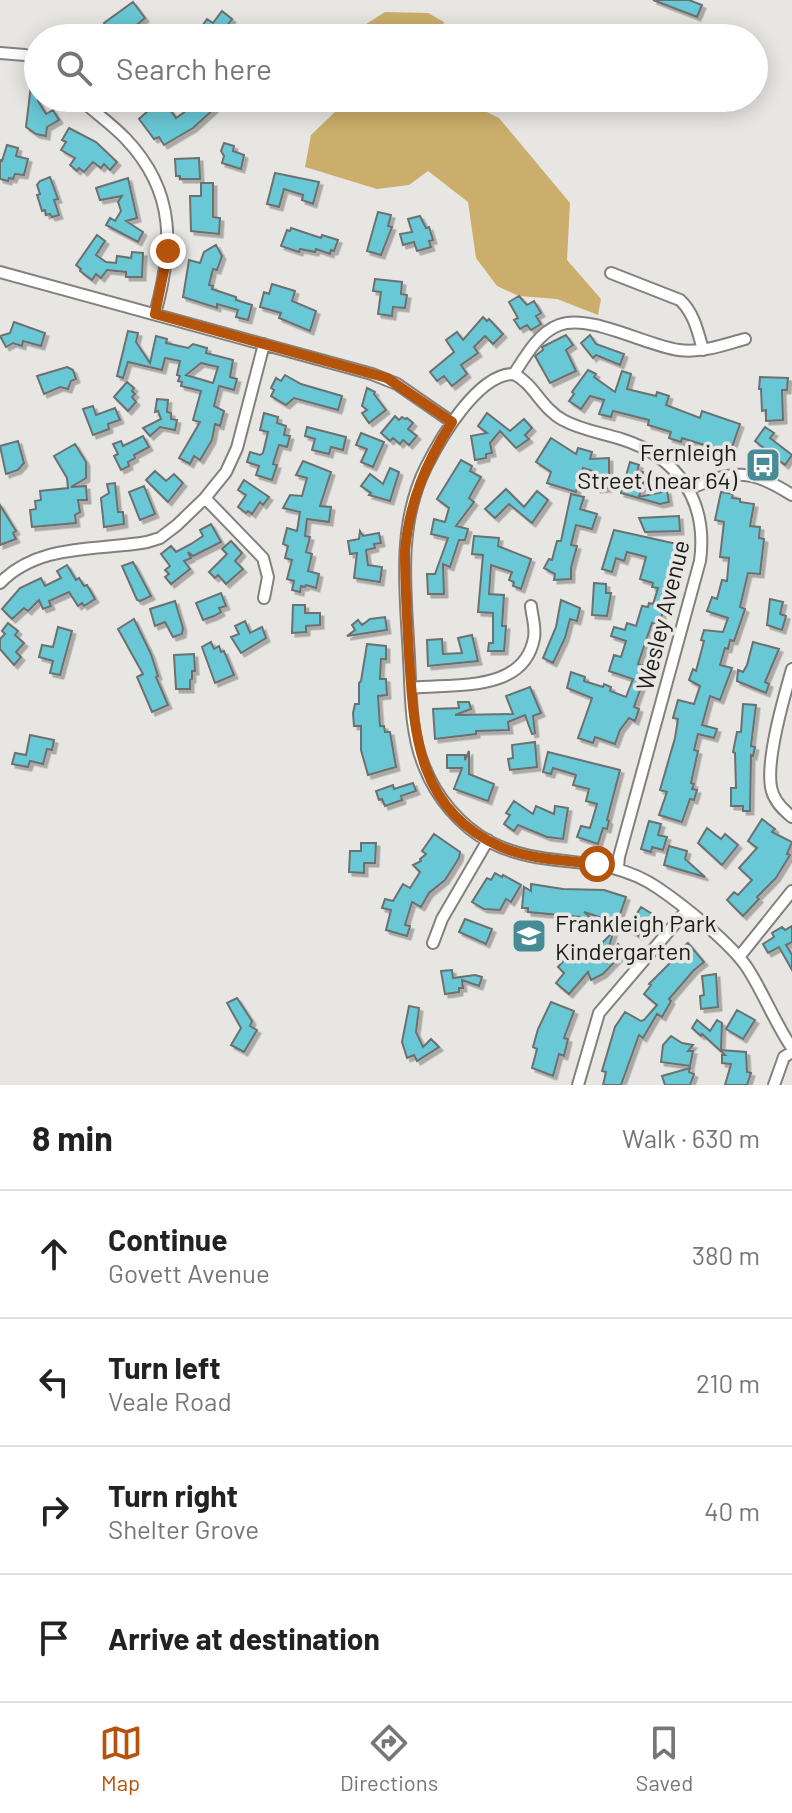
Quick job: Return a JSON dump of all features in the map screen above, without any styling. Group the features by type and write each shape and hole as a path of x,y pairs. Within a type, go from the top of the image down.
{"street":[{"path":"0,53 24,55"},
{"path":"96,112 138,153 162,197 169,234 168,251 155,314"},
{"path":"0,272 387,378 452,422"},
{"path":"611,273 680,300 696,324 703,350"},
{"path":"745,339 703,350 678,350 596,326 559,324 536,342 514,374 496,377 452,422 422,476 407,527 405,579 414,728 428,776 443,801 457,817 488,840 516,852 549,860 618,867 655,886 686,911 739,957 792,1050 784,1057 774,1085"},
{"path":"0,583 21,564 46,555 160,538 177,525 226,472 237,448 264,344"},
{"name":"Wesley Avenue","path":"514,374 527,383 541,403 559,419 647,449 669,464 689,489 702,531 700,561 618,867"},
{"path":"689,489 721,475 749,474 776,484 792,495"},
{"path":"205,498 263,558 268,577 264,598"},
{"path":"411,688 481,684 506,675 525,659 531,647 535,635 531,606"},
{"path":"792,669 780,715 770,785 780,808 792,817"},
{"path":"433,943 442,919 488,840"},
{"path":"739,957 792,891"},
{"path":"578,1085 599,1013 686,911"}],"shaded area":[{"path":"385,12 428,13 444,22 443,24 366,24"},
{"path":"335,112 487,112 499,118 570,203 567,260 601,299 598,315 557,299 519,296 497,286 476,258 468,202 428,171 409,185 377,189 305,167 311,135"}],"building":[{"path":"653,0 689,0 702,5 697,17"},
{"path":"133,2 145,18 138,24 104,23"},
{"path":"222,11 232,19 228,24 204,24 207,19 213,23"},
{"path":"28,112 54,112 59,120 47,127 46,136 26,127"},
{"path":"147,112 172,112 176,118 184,112 211,112 193,128 164,145 159,137 154,139 139,119"},
{"path":"69,128 96,142 117,162 110,170 104,164 101,168 93,162 84,172 79,168 77,171 70,165 75,158 61,150 66,142 62,140"},
{"path":"224,143 234,146 233,151 244,155 241,169 222,163"},
{"path":"7,145 18,148 16,156 28,159 24,175 15,174 8,181 0,179 0,160"},
{"path":"199,158 200,179 180,179 176,176 175,159"},
{"path":"275,173 319,182 313,204 302,200 303,195 284,189 279,207 267,204"},
{"path":"50,177 58,199 54,200 59,215 52,217 46,215 45,210 42,211 37,195 40,194 37,185"},
{"path":"128,178 137,218 126,221 143,232 138,242 106,225 110,218 115,221 121,211 118,202 122,196 100,200 96,188"},
{"path":"201,183 213,183 213,217 220,218 219,234 191,231 190,196 201,196"},
{"path":"378,212 391,215 388,226 392,227 381,255 367,251"},
{"path":"420,216 426,228 429,227 433,240 429,241 431,247 417,251 414,242 403,245 400,234 412,232 408,219"},
{"path":"291,228 338,240 334,251 331,250 330,254 316,249 315,252 300,249 299,252 281,246 287,230"},
{"path":"97,235 105,241 96,255 106,262 116,263 117,256 131,258 132,252 143,253 142,277 126,277 126,272 107,270 101,278 96,274 92,280 80,271 76,265"},
{"path":"216,245 222,256 217,270 213,269 209,285 252,305 248,320 236,317 238,310 217,304 217,308 183,297 189,260 200,263 204,252"},
{"path":"375,279 402,282 401,294 407,295 405,308 393,307 392,316 378,314 381,292 373,291"},
{"path":"272,284 295,291 292,301 316,311 310,331 279,318 281,313 260,307 264,292 269,294"},
{"path":"519,296 527,305 534,301 541,313 536,316 541,324 531,330 527,325 520,329 514,320 518,318 509,302"},
{"path":"483,317 503,334 493,344 485,336 474,347 478,353 461,365 467,374 452,386 444,376 437,381 430,372 454,352 446,340 457,332 463,340"},
{"path":"14,322 45,333 41,346 23,341 22,346 13,343 6,347 0,336 10,333"},
{"path":"128,331 138,333 136,342 150,363 156,336 167,339 166,343 207,348 206,353 233,360 230,377 237,379 234,390 219,386 214,406 224,411 220,426 215,424 212,440 200,460 194,456 190,464 179,458 200,422 193,420 201,391 181,386 182,382 178,381 180,376 177,375 180,361 165,358 162,370 128,362 123,378 117,376","holes":["201,363 218,367 213,383 186,375"]},
{"path":"566,335 573,345 566,350 576,371 550,383 535,356 543,350 542,347"},
{"path":"590,335 596,344 624,354 620,365 596,355 593,358 581,343"},
{"path":"67,367 73,370 76,379 71,381 68,389 60,387 44,394 37,376"},
{"path":"588,370 615,392 622,371 631,374 627,389 669,396 666,405 700,418 702,411 740,424 730,453 682,438 681,442 669,438 671,432 648,425 649,420 613,411 611,417 599,414 604,400 590,396 581,409 569,401"},
{"path":"285,375 301,384 342,396 338,410 294,398 286,405 271,396 276,378 281,381"},
{"path":"760,377 788,378 787,390 782,390 783,420 766,421 759,389"},
{"path":"127,382 134,388 132,397 136,402 128,411 114,397"},
{"path":"367,388 375,392 386,410 369,423 362,413 367,410 362,406"},
{"path":"157,399 168,400 167,412 171,413 171,419 177,420 175,430 160,427 150,436 143,428 161,419 158,411 155,412"},
{"path":"93,406 96,415 115,408 120,420 108,424 109,429 93,435 83,409"},
{"path":"264,413 278,417 277,423 286,426 284,435 290,436 287,447 279,445 272,480 256,475 259,466 247,462 250,452 263,453 268,432 260,430"},
{"path":"487,413 510,431 524,419 532,428 525,435 529,439 516,448 500,431 490,443 492,453 475,460 471,436 487,433 478,426"},
{"path":"395,416 399,420 407,418 413,423 408,429 417,436 409,445 403,440 400,444 393,438 390,441 381,433"},
{"path":"307,427 346,437 343,450 331,447 329,454 312,450 315,439 305,436"},
{"path":"765,427 774,433 770,438 792,455 785,465 755,441"},
{"path":"361,433 384,442 373,467 361,462 367,449 356,445"},
{"path":"143,436 149,447 134,455 135,458 128,462 129,466 121,470 114,456 118,454 113,444 121,441 123,446"},
{"path":"551,438 576,454 578,448 592,452 590,459 609,458 609,488 597,489 596,472 583,468 576,492 547,483 551,472 536,462"},
{"path":"18,441 24,463 18,470 6,474 0,446"},
{"path":"75,444 86,462 86,478 71,487 86,486 87,500 78,500 80,512 75,515 76,523 32,527 30,510 36,509 35,501 41,500 40,491 68,488 67,478 54,456"},
{"path":"461,460 472,466 470,471 481,477 469,498 474,502 456,526 468,529 465,540 459,540 450,567 443,564 444,594 428,594 427,574 435,574 448,538 431,534 434,519 445,522 449,508 437,499"},
{"path":"303,461 331,472 320,506 331,507 329,522 307,519 305,536 310,537 306,552 312,554 308,571 319,574 316,588 301,586 300,592 292,590 294,581 287,579 292,560 285,558 288,546 283,544 287,528 297,531 300,512 283,508 290,495 302,496 307,478 296,475"},
{"path":"630,462 639,465 637,471 643,472 639,497 667,491 669,502 660,504 621,493"},
{"path":"390,468 399,472 390,501 369,495 371,493 361,486 370,474 383,484"},
{"path":"155,471 166,481 174,474 183,483 168,502 146,480"},
{"path":"244,480 269,497 263,505 260,502 252,514 238,507 246,495 238,490"},
{"path":"115,483 118,512 123,512 124,524 104,527 101,498 109,493 107,484"},
{"path":"144,486 155,514 140,520 129,492"},
{"path":"506,489 524,507 537,491 548,500 532,523 509,504 495,518 485,509"},
{"path":"721,492 733,494 732,498 740,499 740,502 754,504 750,526 760,527 759,538 764,539 760,574 748,573 740,607 745,609 734,641 730,640 728,649 725,648 720,665 732,668 720,700 710,696 702,725 717,729 714,738 698,734 694,750 698,751 691,783 694,784 692,789 697,790 694,800 690,799 682,822 659,815 667,792 660,790 675,738 678,719 673,718 678,700 694,704 700,686 689,680 693,669 696,671 704,630 723,632 728,618 707,611 712,597 717,599 722,580 727,581 729,558 720,557 724,522 715,520"},
{"path":"571,494 584,497 580,509 597,514 592,529 576,525 571,545 577,546 571,579 554,580 555,574 544,568 549,559 552,560 557,541 561,541"},
{"path":"0,505 16,531 13,533 16,539 0,545"},
{"path":"679,516 680,531 645,532 639,518"},
{"path":"211,524 221,542 193,556 188,552 191,558 184,561 190,569 171,584 165,577 169,574 165,570 170,566 161,554 171,546 176,552 191,544 203,536 200,530"},
{"path":"614,530 677,544 671,568 677,569 659,625 652,623 638,664 652,668 648,683 643,682 634,707 639,709 635,721 629,718 615,744 595,737 593,743 578,738 592,698 567,688 571,672 585,677 584,681 611,687 610,691 626,697 633,679 609,671 614,655 621,657 626,641 611,636 614,627 625,630 627,623 636,626 642,606 653,604 658,588 640,579 646,557 627,552 624,561 616,558 612,572 602,569"},
{"path":"360,531 363,536 379,533 381,543 366,550 368,565 382,567 380,582 354,578 357,553 350,554 348,541 359,539"},
{"path":"474,536 499,538 498,546 531,559 521,589 509,580 512,572 491,565 489,594 504,595 504,651 488,651 489,643 493,643 493,613 478,612 483,555 472,554"},
{"path":"231,541 242,553 235,561 243,569 226,584 218,575 215,578 209,572 227,554 222,549"},
{"path":"133,562 151,596 140,601 122,566"},
{"path":"67,565 76,580 79,578 84,586 87,585 95,599 78,606 69,592 49,601 51,606 43,609 39,600 28,611 24,608 12,619 2,609 20,588 41,578 45,586 61,578 57,571"},
{"path":"594,583 606,584 606,593 611,593 607,616 592,615"},
{"path":"221,593 226,606 219,608 221,612 203,620 196,603"},
{"path":"770,599 783,602 780,614 786,616 782,630 767,625"},
{"path":"561,600 580,608 577,621 570,619 553,663 543,658 556,627"},
{"path":"175,601 183,628 182,634 173,637 165,622 155,626 150,609"},
{"path":"293,605 305,605 305,613 320,613 320,625 306,626 306,632 292,633"},
{"path":"385,617 387,630 347,636 355,630 352,625 358,620 362,625 370,619"},
{"path":"134,619 151,654 156,677 168,705 152,712 137,677 143,674 118,629"},
{"path":"245,621 250,633 262,627 266,638 241,653 231,637 239,634 235,626"},
{"path":"8,623 18,631 15,635 24,643 16,652 21,657 14,665 0,649 0,639 5,634 2,631"},
{"path":"58,627 72,631 60,675 50,673 53,661 39,657 42,645 53,647"},
{"path":"472,635 478,661 428,666 427,640 442,639 443,654 462,653 458,638"},
{"path":"211,642 214,649 219,646 221,652 224,651 234,675 215,683 202,647"},
{"path":"753,642 779,649 765,682 769,684 766,693 737,681 738,670 743,672 747,665"},
{"path":"367,644 386,646 386,659 381,659 380,679 386,679 387,695 378,696 380,726 384,726 385,732 390,732 396,767 368,775 361,750 361,726 354,726 353,713 355,704 359,704 359,683"},
{"path":"194,654 195,671 192,671 190,689 176,689 174,655"},
{"path":"530,687 541,713 533,716 535,733 532,734 525,715 508,722 509,730 476,731 476,734 435,739 433,709 459,708 458,702 469,702 471,709 455,715 513,714 506,696"},
{"path":"743,704 756,705 751,746 755,747 751,755 750,811 743,811 743,806 731,806 731,788 736,788 733,752 737,732 741,732"},
{"path":"30,735 54,740 52,750 47,749 43,764 30,761 28,767 12,764 15,753 26,755"},
{"path":"535,742 537,767 510,770 508,759 513,758 512,745"},
{"path":"469,751 469,774 494,784 488,801 454,789 462,768 447,768 447,755 465,755 465,760"},
{"path":"548,752 620,770 607,829 603,828 598,844 577,837 581,826 590,828 597,804 586,801 589,789 573,785 576,775 553,768 551,774 543,772"},
{"path":"413,783 416,791 401,796 402,800 385,806 382,799 379,800 376,791"},
{"path":"514,801 533,814 536,806 554,814 555,806 568,808 563,839 547,837 518,825 514,831 504,824 510,815 506,813"},
{"path":"762,819 775,829 772,832 792,842 787,854 790,855 776,878 743,916 727,900 734,892 738,895 752,880 739,868 757,848 748,841"},
{"path":"649,821 661,824 658,835 667,837 663,850 652,847 651,852 641,849"},
{"path":"707,828 721,839 725,834 738,845 722,865 698,843"},
{"path":"434,834 460,852 459,858 445,880 429,893 421,907 412,902 405,925 410,926 407,936 386,930 391,910 382,908 385,899 393,901 403,884 410,888 420,872 413,865 426,854 422,851"},
{"path":"361,843 376,843 375,863 364,863 364,873 349,872 350,851 361,851"},
{"path":"669,846 687,851 685,859 705,877 664,865"},
{"path":"495,873 521,885 511,902 506,899 500,910 484,909 472,902 487,878 491,880"},
{"path":"531,884 604,890 626,897 617,923 584,912 591,918 589,927 580,926 580,917 528,912 528,908 522,908 524,887 531,891"},
{"path":"641,907 654,915 639,936 627,929"},
{"path":"465,919 492,929 486,944 459,932"},
{"path":"792,926 792,942 786,945 792,955 792,970 779,947 768,953 763,944 774,937 772,933"},
{"path":"614,931 604,961 607,963 618,944 625,951 603,974 591,980 588,972 569,994 556,983 564,973 558,967 565,959 568,962 596,949"},
{"path":"688,943 704,962 669,999 671,1001 662,1017 657,1014 643,1038 639,1035 621,1085 603,1085 606,1072 602,1071 615,1027 625,1012 644,1020 657,1005 644,994 649,984 673,960 670,957"},
{"path":"452,970 453,978 482,977 479,986 462,980 463,988 459,988 459,992 445,994 441,971"},
{"path":"716,974 718,1007 701,1009 700,996 704,995 702,976"},
{"path":"237,998 252,1021 250,1026 257,1030 244,1052 231,1045 241,1028 227,1003"},
{"path":"551,1002 574,1011 564,1038 568,1039 564,1056 559,1054 553,1076 532,1068 538,1029"},
{"path":"409,1006 419,1008 416,1032 423,1047 431,1039 439,1047 417,1061 414,1055 407,1058 402,1042"},
{"path":"737,1010 755,1020 743,1039 726,1029"},
{"path":"697,1020 710,1031 717,1020 722,1023 721,1050 746,1052 747,1072 751,1073 747,1085 725,1085 731,1064 722,1063 722,1055 725,1055 692,1028"},
{"path":"671,1036 693,1045 688,1051 693,1051 690,1066 661,1062 663,1045"},
{"path":"690,1068 689,1072 694,1074 690,1085 665,1085 662,1076"}],"place":[{"name":"Fernleigh Street (near 64)","path":"763,465"},
{"name":"Frankleigh Park Kindergarten","path":"529,936"}],"route":[{"path":"168,251 155,314 387,378 452,422 422,476 407,527 405,579 414,728 422,763 443,801 457,817 488,840 529,856 597,864"}]}
